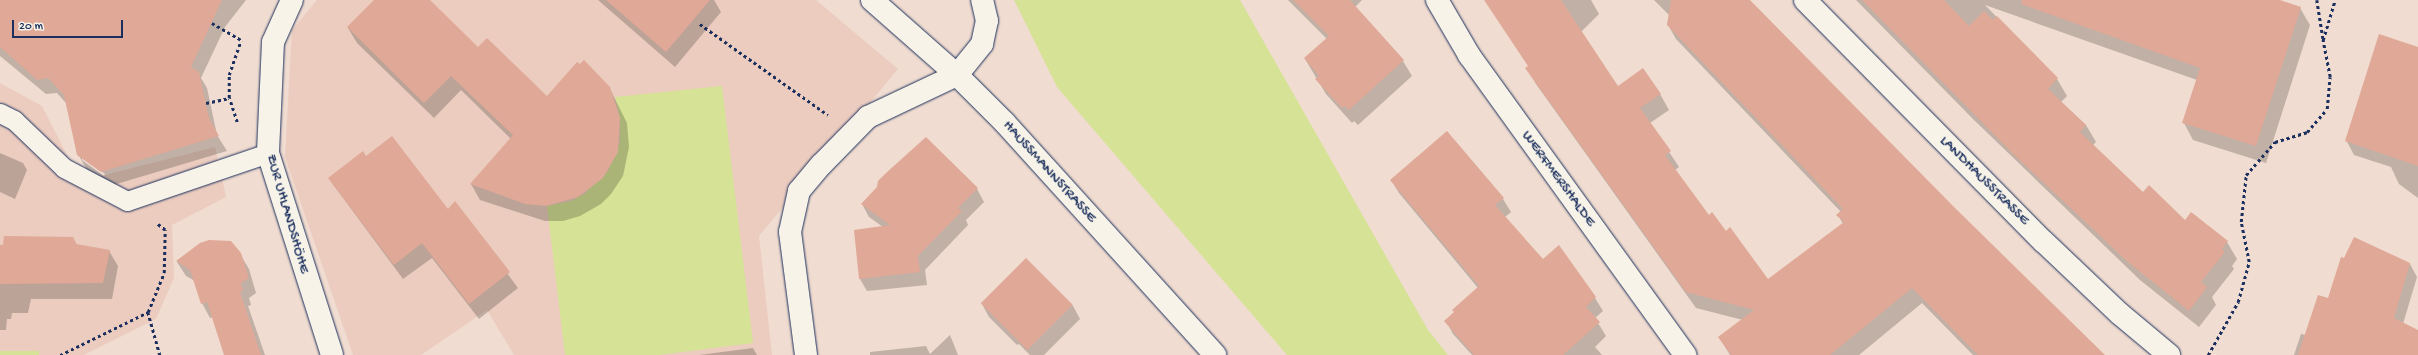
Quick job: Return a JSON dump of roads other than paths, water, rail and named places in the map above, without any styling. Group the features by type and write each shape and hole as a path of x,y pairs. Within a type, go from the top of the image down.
{"street":[{"name":"ZUR UHLANDSHÖHE","path":"292,0 273,42 268,153 332,355"},
{"name":"HAUSSMANNSTRASSE","path":"872,0 957,75 1005,124 1215,355"},
{"path":"806,355 790,232 799,192 868,117 957,75 982,44 986,21 982,0"},
{"name":"WERFMERSHALDE","path":"1437,0 1469,55 1685,355"},
{"name":"LANDHAUSSTRASSE","path":"1806,0 2043,241 2120,314 2169,355"}],"lane":[{"path":"0,112 14,120 64,168 127,201 268,153"}]}
